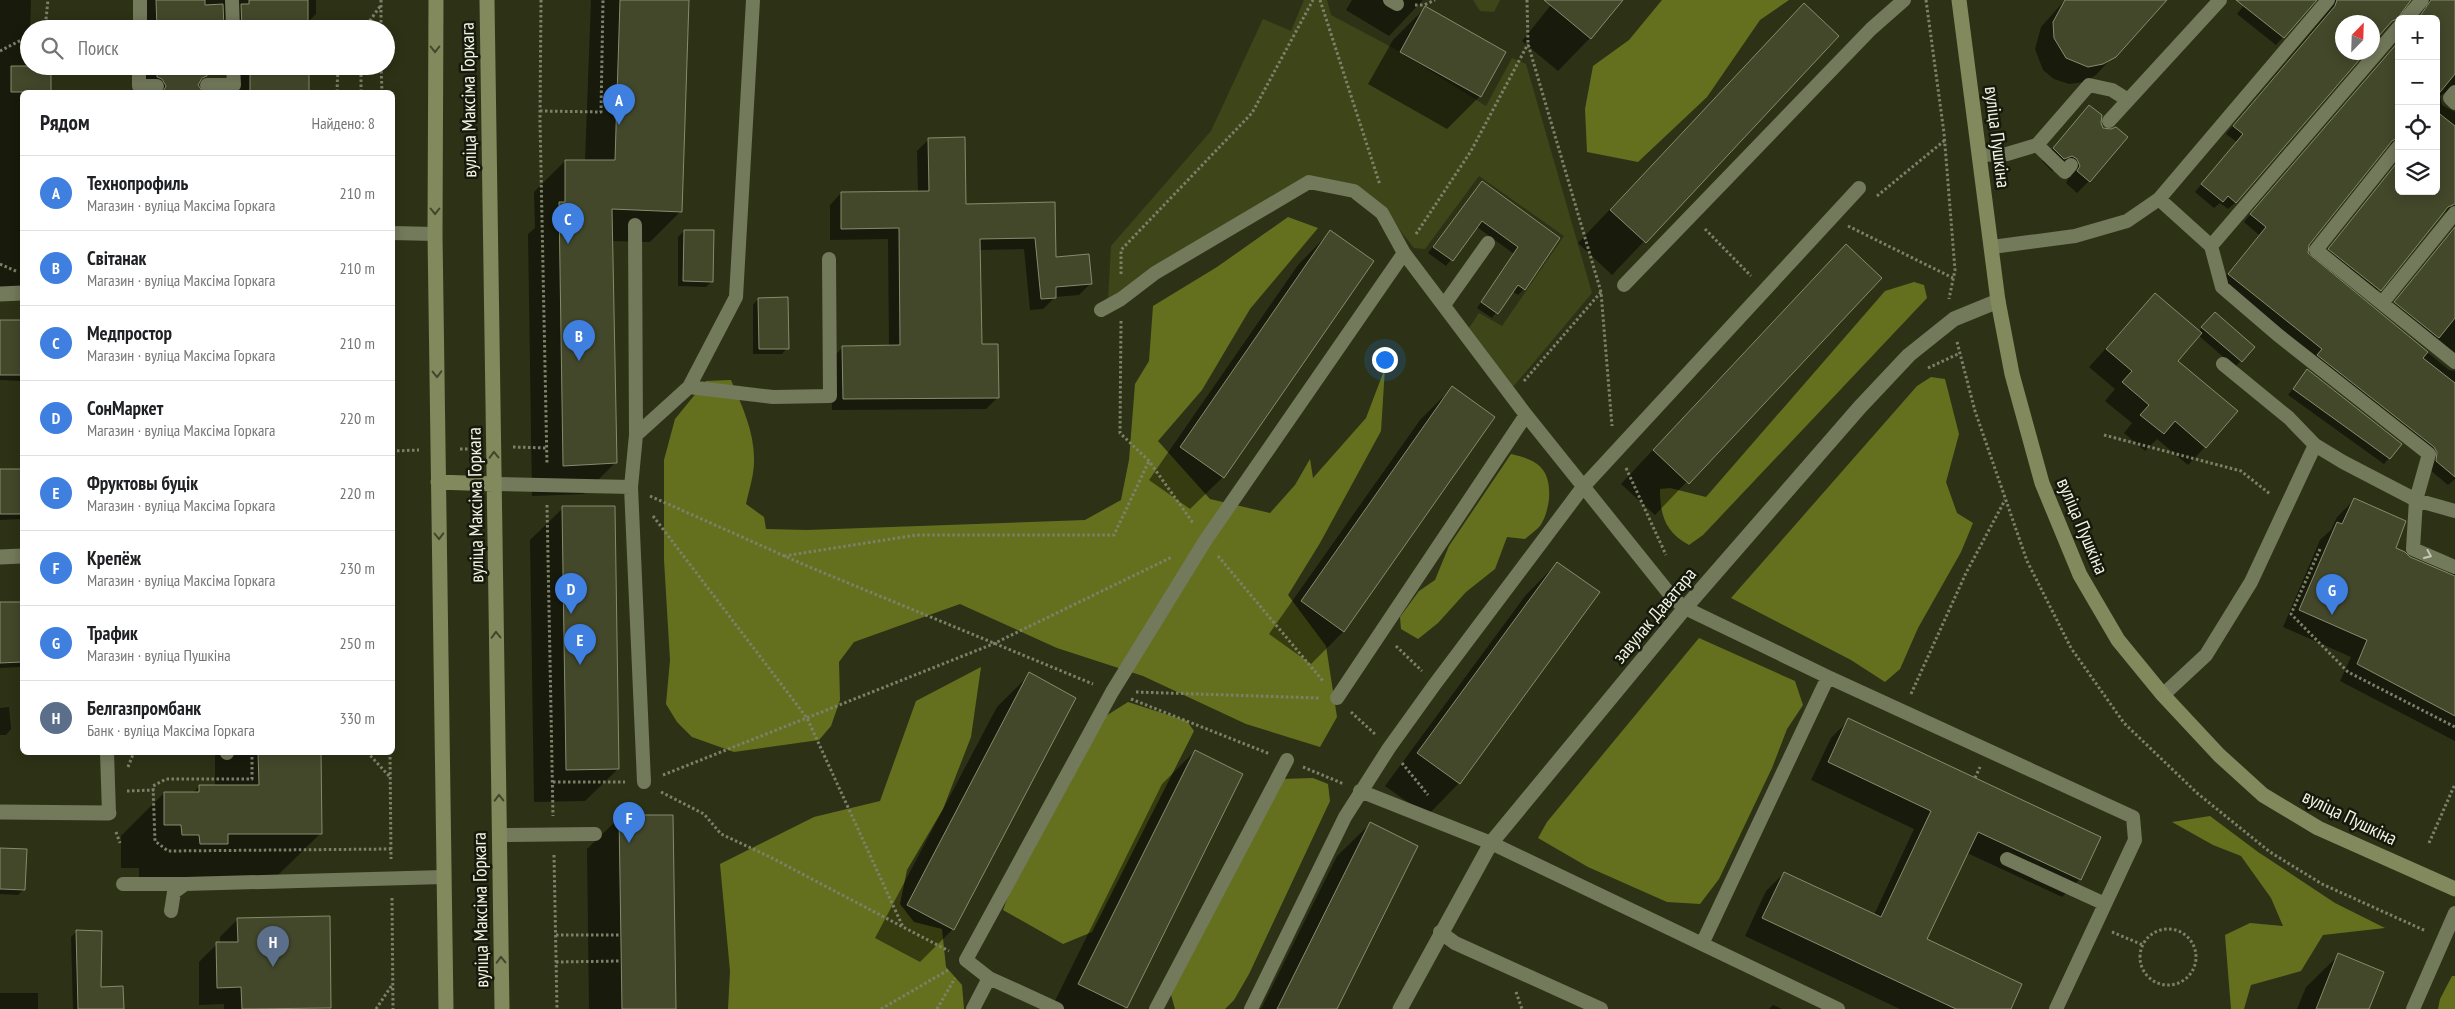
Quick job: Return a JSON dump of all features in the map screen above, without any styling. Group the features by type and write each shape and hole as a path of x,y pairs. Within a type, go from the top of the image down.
{"main road":[{"name":"вуліца Максіма Горкага","path":"436,0 434,234 446,1009"},
{"name":"вуліца Максіма Горкага","path":"487,0 502,1009"},
{"name":"вуліца Пушкіна","path":"1959,0 1998,302 2012,374 2042,483 2080,575 2118,640 2163,695 2219,755 2263,795 2318,828 2455,889"},
{"path":"438,482 494,484"}],"street":[{"path":"0,294 20,293"},
{"name":"завулак Даватара","path":"1400,1009 1440,932 1491,843 1685,608 1860,407 1910,355 1954,320 1998,302"},
{"path":"0,557 20,556"},
{"path":"0,812 109,813"}],"lane":[{"path":"140,0 140,20"},
{"path":"232,0 233,20"},
{"path":"636,435 689,387 736,297 753,0"},
{"path":"1624,285 1870,29 1904,0"},
{"path":"2109,121 2220,0"},
{"path":"1992,247 2084,233 2127,221 2160,199 2328,0"},
{"path":"2409,15 2422,0"},
{"path":"2211,246 2395,32"},
{"path":"139,75 139,86 157,86"},
{"path":"207,85 234,85 233,75"},
{"path":"1980,155 2007,154 2037,146 2089,85 2112,90 2128,100"},
{"path":"2455,92 2450,98 2455,103"},
{"path":"2037,146 2065,172 2071,166"},
{"path":"2396,150 2316,250 2382,303 2453,356"},
{"path":"1101,310 1121,300 1156,273 1309,182 1354,191 1382,213 1404,253 1513,395 1526,415 1672,597 1685,608 1828,677 2133,816 2135,840 2056,1009"},
{"path":"1251,1009 1345,817 1389,748 1434,684 1583,487 1859,188"},
{"path":"2160,199 2211,246 2222,287 2429,454 2416,500 2413,549 2455,567"},
{"path":"2382,303 2455,213"},
{"path":"635,225 636,435 632,487 644,782"},
{"path":"395,234 434,234"},
{"path":"1444,305 1488,243"},
{"path":"1057,1009 990,978 966,960 1112,692 1205,541 1404,253"},
{"path":"689,387 773,396 830,396 829,260"},
{"path":"2223,364 2289,418 2315,445 2343,462 2416,500 2455,511"},
{"path":"1337,698 1526,415"},
{"path":"2163,695 2206,655 2251,582 2315,445"},
{"path":"494,484 632,487"},
{"path":"1702,944 1828,677"},
{"path":"107,755 109,813"},
{"path":"1156,1009 1287,760"},
{"path":"1360,792 1491,843 1838,1009"},
{"path":"499,835 595,834"},
{"path":"2007,859 2105,904"},
{"path":"123,884 444,877"},
{"path":"171,911 174,892 186,884"},
{"path":"2413,1009 2455,913"},
{"path":"1440,932 1455,943 1601,1009"},
{"path":"973,1009 990,978"}],"path":[{"path":"46,20 50,0"},
{"path":"381,0 381,20"},
{"path":"541,0 540,111 547,468"},
{"path":"540,111 601,112 604,0"},
{"path":"1313,0 1252,113 1122,250 1120,433 1149,461 1205,541 1337,698 1389,748 1431,799"},
{"path":"1320,0 1382,189"},
{"path":"1926,0 1944,133 1955,270 1948,297 1954,320 1958,354 2027,561 2071,648 2124,723 2197,793 2270,852 2322,884 2442,940"},
{"path":"370,20 381,5"},
{"path":"0,51 20,41"},
{"path":"1404,253 1471,151 1528,44"},
{"path":"337,90 338,75"},
{"path":"361,75 361,90"},
{"path":"381,75 382,90"},
{"path":"1845,225 1953,278"},
{"path":"1718,240 1750,275"},
{"path":"0,264 20,272"},
{"path":"1513,395 1601,292 1624,285"},
{"path":"1922,370 1958,354"},
{"path":"2104,435 2241,471 2286,507"},
{"path":"512,447 547,448"},
{"path":"460,449 475,448"},
{"path":"395,451 423,450"},
{"path":"784,556 916,535 1114,535 1149,461"},
{"path":"632,487 784,556 992,644 1287,760 1360,792"},
{"path":"632,487 808,718 903,927"},
{"path":"1908,714 1911,695 1966,573 2006,499"},
{"path":"547,500 557,1009"},
{"path":"644,782 992,644 1205,541"},
{"path":"2320,549 2291,614 2348,672 2455,727"},
{"path":"2299,597 2304,599"},
{"path":"1381,630 1434,684"},
{"path":"1112,692 1337,698"},
{"path":"252,755 252,779 166,779 153,786 155,841 168,851 391,849"},
{"path":"370,755 390,777"},
{"path":"2429,843 2455,784"},
{"path":"119,791 154,790"},
{"path":"691,807 704,814 721,834 770,857 966,960"},
{"path":"2096,925 2143,945"},
{"path":"2165,929 2183,933 2195,948 2197,956 2191,974 2176,984 2158,984 2144,972 2140,954 2143,945 2149,937 2165,929"},
{"path":"556,935 621,935"},
{"path":"881,1009 966,960"},
{"path":"937,1009 966,960"},
{"path":"556,962 621,961"},
{"path":"376,1009 393,984"}],"green space":[{"path":"1304,0 1327,0 1331,15 1395,49 1486,106 1512,58 1526,64 1592,293 1513,387 1469,328 1479,313 1502,326 1564,236 1479,176 1425,249 1414,248 1377,202 1309,177 1108,300 1111,246 1211,131 1263,19 1291,31"},
{"path":"1473,0 1500,0 1494,12 1480,11"},
{"path":"1662,0 1789,0 1760,20 1707,97 1638,162 1587,152 1585,109 1593,66 1629,40"},
{"path":"1288,217 1318,228 1250,309 1202,390 1158,441 1210,499 1270,513 1295,485 1310,459 1313,478 1366,418 1385,368 1381,431 1320,543 1288,595 1326,646 1337,717 1320,747 1246,724 1143,676 1057,648 960,604 854,642 839,662 840,700 831,726 819,740 734,752 692,737 677,722 666,704 670,660 664,560 664,460 675,419 706,381 731,380 747,420 754,451 753,472 746,504 764,517 766,529 807,530 1085,520 1121,500 1129,460 1135,384 1149,361 1153,306 1217,267"},
{"path":"1914,282 1924,285 1927,298 1703,535 1689,545 1674,534 1663,515 1660,489 1670,488 1706,497 1885,291"},
{"path":"1931,377 1945,379 1959,434 1946,482 1957,513 1973,523 1961,552 1918,628 1900,669 1885,682 1851,660 1731,598 1917,386"},
{"path":"1511,454 1521,456 1536,463 1548,481 1549,499 1547,510 1540,526 1525,539 1507,537 1495,569 1466,592 1438,623 1418,639 1401,629 1400,617 1419,591 1435,580 1449,546"},
{"path":"1699,638 1795,681 1803,705 1787,729 1772,768 1719,879 1700,904 1667,902 1588,867 1538,838 1547,822"},
{"path":"981,667 971,737 943,809 907,870 900,904 914,922 942,929 946,967 962,985 964,1009 728,1009 730,971 720,864 814,817 880,801 916,701"},
{"path":"1128,702 1187,721 1194,731 1092,932 1063,944 1003,910 1014,881 1101,719"},
{"path":"1313,778 1328,784 1330,801 1249,974 1234,1000 1225,1009 1175,1009 1170,991 1281,779"},
{"path":"2210,816 2258,852 2335,903 2385,928 2323,935 2301,971 2251,985 2244,1009 2231,1009 2225,935 2250,923 2283,926 2271,898 2241,856 2213,845 2172,822"},
{"path":"2452,976 2455,976 2455,1009 2438,1009 2440,999"}],"building":[{"path":"156,0 205,0 205,5 223,4 224,20 157,20"},
{"path":"249,0 308,0 308,20 242,20 241,4 249,4"},
{"path":"620,0 689,0 682,212 612,209 617,463 563,466 559,202 565,202 565,160 615,160"},
{"path":"1544,0 1623,0 1591,39"},
{"path":"2065,0 2167,0 2116,57 2103,64 2088,67 2066,58 2054,38 2053,22"},
{"path":"2236,0 2317,0 2284,38"},
{"path":"2337,0 2411,0 2400,15 2395,15 2395,20 2380,35 2380,15 2335,15 2335,60 2359,60 2236,203 2228,196 2223,202 2201,184 2243,134 2233,126 2335,6"},
{"path":"2431,0 2455,0 2455,74 2440,92 2440,15 2421,15"},
{"path":"1804,3 1839,36 1646,243 1610,210"},
{"path":"1425,6 1506,52 1481,97 1400,52"},
{"path":"2395,46 2395,139 2309,245 2308,253 2428,352 2423,358 2455,383 2455,477 2436,461 2437,452 2434,447 2317,355 2322,349 2228,274 2266,227 2250,214"},
{"path":"11,66 20,66 20,75 51,75 51,90 20,90 20,92 11,92"},
{"path":"157,75 207,76 202,78 198,85 202,90 164,90 166,86 162,79 157,77"},
{"path":"250,75 309,75 309,90 250,90"},
{"path":"2089,105 2102,115 2101,123 2103,128 2111,129 2116,127 2128,137 2090,182 2077,171 2080,166 2077,159 2072,156 2064,159 2053,148"},
{"path":"2440,114 2455,126 2455,204 2448,207 2381,291 2328,249 2395,165 2395,195 2440,195"},
{"path":"965,137 966,204 1055,202 1056,257 1089,254 1092,284 1056,287 1056,298 1041,299 1035,238 980,239 982,344 998,344 999,398 843,399 842,346 900,345 899,228 841,229 841,192 929,191 928,138"},
{"path":"1482,181 1560,238 1525,290 1518,285 1498,314 1481,302 1518,247 1482,221 1453,261 1433,247"},
{"path":"2455,227 2455,318 2439,338 2394,302"},
{"path":"684,230 714,230 713,282 683,281"},
{"path":"1330,230 1374,261 1224,478 1180,447"},
{"path":"1846,244 1882,278 1689,484 1653,450"},
{"path":"2155,293 2202,333 2178,361 2238,411 2206,448 2175,421 2164,434 2140,415 2149,405 2122,382 2132,371 2106,349"},
{"path":"788,297 789,349 759,349 758,298"},
{"path":"2215,312 2255,347 2242,362 2201,327"},
{"path":"0,320 20,320 20,375 0,375"},
{"path":"2307,369 2402,444 2390,459 2293,389"},
{"path":"1452,386 1495,417 1344,632 1301,601"},
{"path":"0,469 20,469 20,514 0,514"},
{"path":"2354,498 2406,521 2396,548 2405,552 2410,557 2455,576 2455,716 2357,664 2367,640 2299,610 2337,522 2342,524"},
{"path":"562,506 615,506 619,769 566,770"},
{"path":"1557,562 1600,592 1460,784 1417,753"},
{"path":"0,602 20,602 20,662 0,663"},
{"path":"1029,672 1076,698 954,930 907,905"},
{"path":"1848,718 2101,837 2081,880 1978,832 1927,939 2022,984 2011,1009 1956,1009 1762,918 1784,872 1881,917 1931,811 1828,762"},
{"path":"1195,750 1243,774 1127,1008 1078,984"},
{"path":"258,755 321,755 322,834 228,834 228,844 200,844 199,835 182,835 181,825 164,825 164,792 199,792 199,785 259,785"},
{"path":"619,815 673,815 676,1009 622,1009"},
{"path":"1370,822 1418,846 1337,1009 1277,1009"},
{"path":"0,848 27,849 25,890 0,889"},
{"path":"330,916 331,1008 242,1009 241,987 217,988 216,942 238,942 237,918"},
{"path":"76,930 102,931 101,987 123,986 124,1009 78,1009"},
{"path":"2338,953 2384,972 2369,1009 2316,1009"}],"place":[{"name":"Технопрофиль","path":"619,125"},
{"name":"Медпростор","path":"568,244"},
{"name":"Світанак","path":"579,361"},
{"name":"СонМаркет","path":"571,614"},
{"name":"Трафик","path":"2332,615"},
{"name":"Фруктовы буцік","path":"580,665"},
{"name":"Крепёж","path":"629,843"},
{"name":"Белгазпромбанк","path":"273,967"}]}
